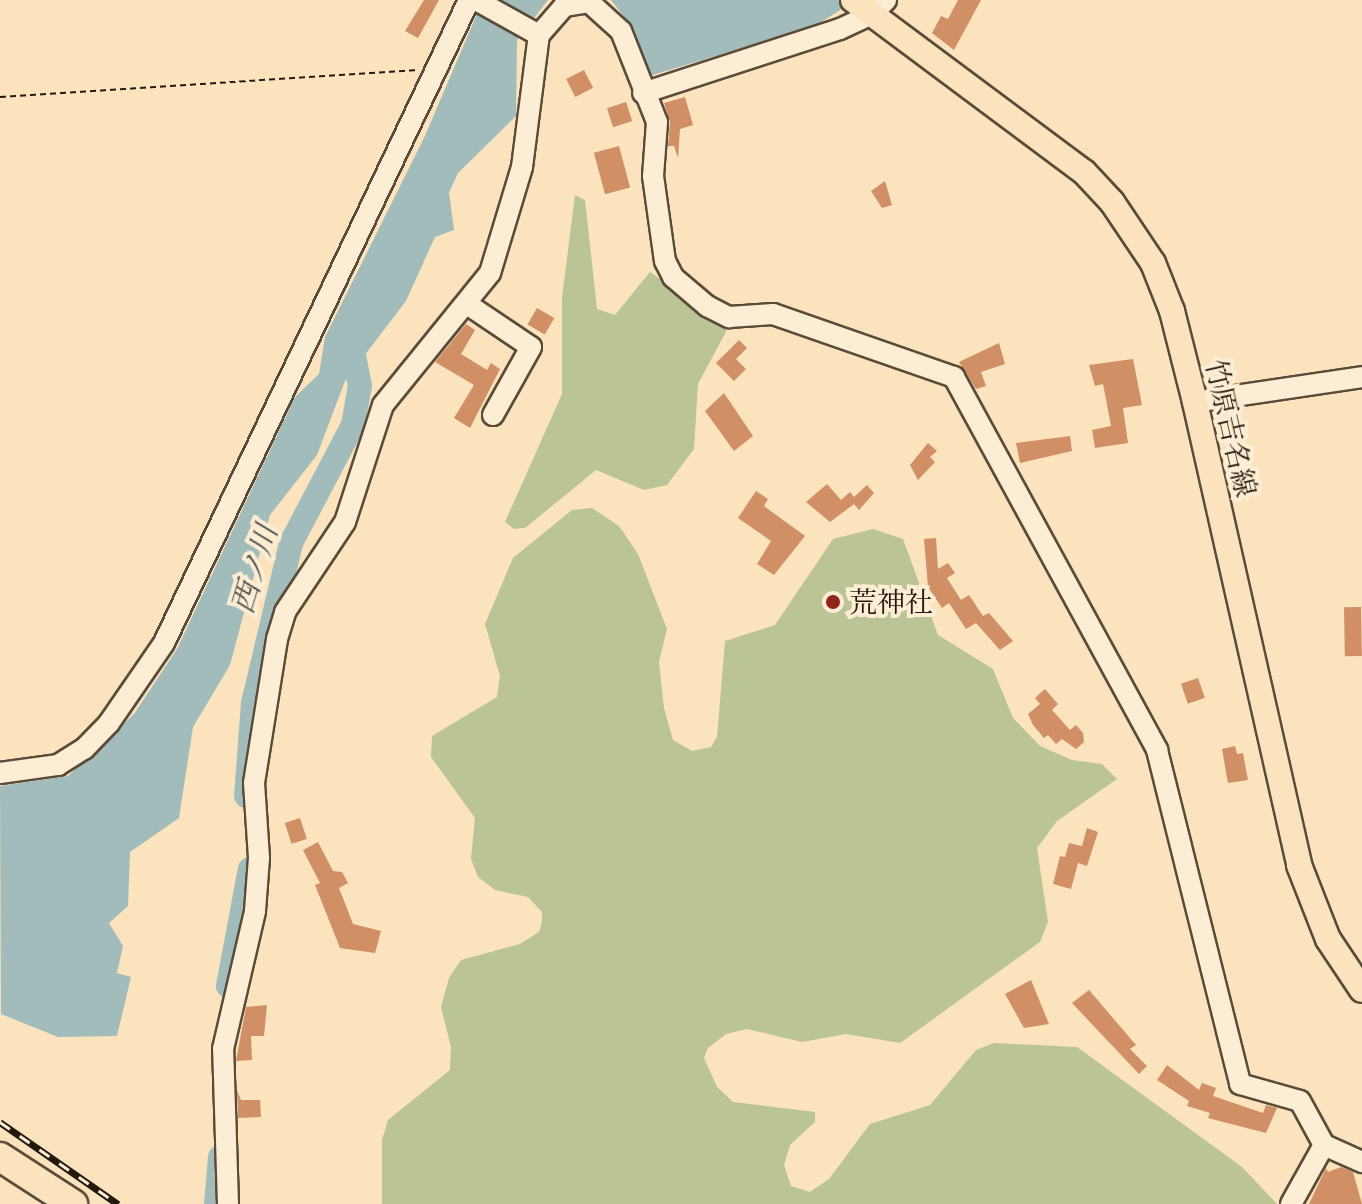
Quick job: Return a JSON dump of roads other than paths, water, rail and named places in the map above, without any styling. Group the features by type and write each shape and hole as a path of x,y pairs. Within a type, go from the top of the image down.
{"highway":[{"path":"0,1157 73,1204"}],"main road":[{"name":"竹原吉名線","path":"869,6 1033,131 1112,202 1153,263 1172,311 1195,402 1299,865 1328,939 1362,990"}],"street":[{"path":"0,773 58,765 84,749 109,723 164,643 474,1 532,32"},
{"path":"228,1204 223,1049 255,911 259,858 254,783 277,639 285,612 345,522 383,405 490,273 522,167 532,32 564,6 589,2 621,31 657,122 653,176 665,261 673,277 729,317 773,314 954,377 1157,750 1240,1084 1300,1101 1324,1145 1362,1162"},
{"path":"643,93 840,29 869,6"},
{"path":"467,304 531,347 493,415"},
{"path":"1195,402 1362,377"},
{"path":"1291,1204 1324,1145"}],"water":[{"path":"483,0 548,0 517,40 516,116 458,173 449,193 454,230 435,237 406,301 345,381 317,455 270,515 230,665 193,727 179,818 130,852 128,906 109,923 123,946 117,973 131,977 117,1036 58,1037 1,1014 0,786 68,776 134,714 177,649 295,397 319,374 325,337 424,138"},
{"path":"611,0 856,0 815,26 646,77 632,27"}],"waterway":[{"name":"西ノ川","path":"246,796 253,703 291,543 353,425 360,386 350,335"},
{"name":"西ノ川","path":"228,986 250,869"},
{"name":"西ノ川","path":"216,1204 220,1157"}],"railway":[{"path":"0,1122 118,1204"}],"place":[{"name":"荒神社","path":"833,602"}]}
